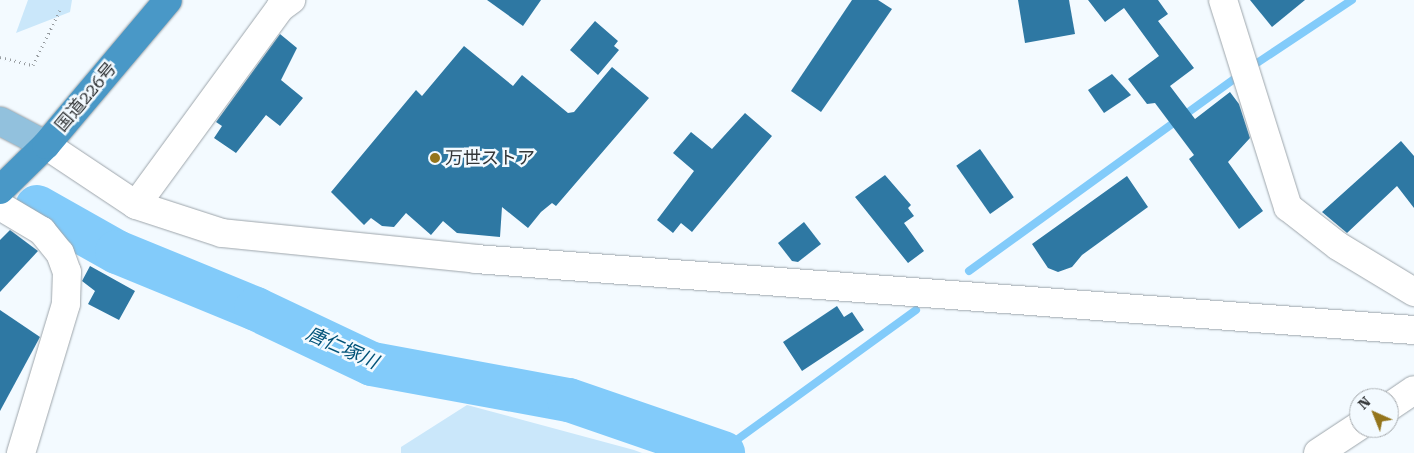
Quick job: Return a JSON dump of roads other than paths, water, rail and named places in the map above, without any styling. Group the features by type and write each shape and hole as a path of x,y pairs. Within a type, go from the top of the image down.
{"highway":[{"name":"国道226号","path":"0,190 46,145 168,0"}],"main road":[{"path":"0,121 46,145"}],"street":[{"path":"136,205 280,8 291,0"},
{"path":"1223,0 1288,207 1338,246 1414,292"},
{"path":"46,145 136,205 222,233 457,257 1406,328"},
{"path":"0,206 42,231 60,253 67,272 66,304 21,453"},
{"path":"1399,400 1414,390"},
{"path":"1318,453 1349,433"}],"waterway":[{"path":"1257,63 1352,0"},
{"path":"969,271 1238,76"},
{"name":"唐仁塚川","path":"37,207 117,252 256,309 372,364 569,400 723,453"},
{"path":"720,452 916,310"}],"place":[{"name":"万世ストア","path":"435,158"}]}
